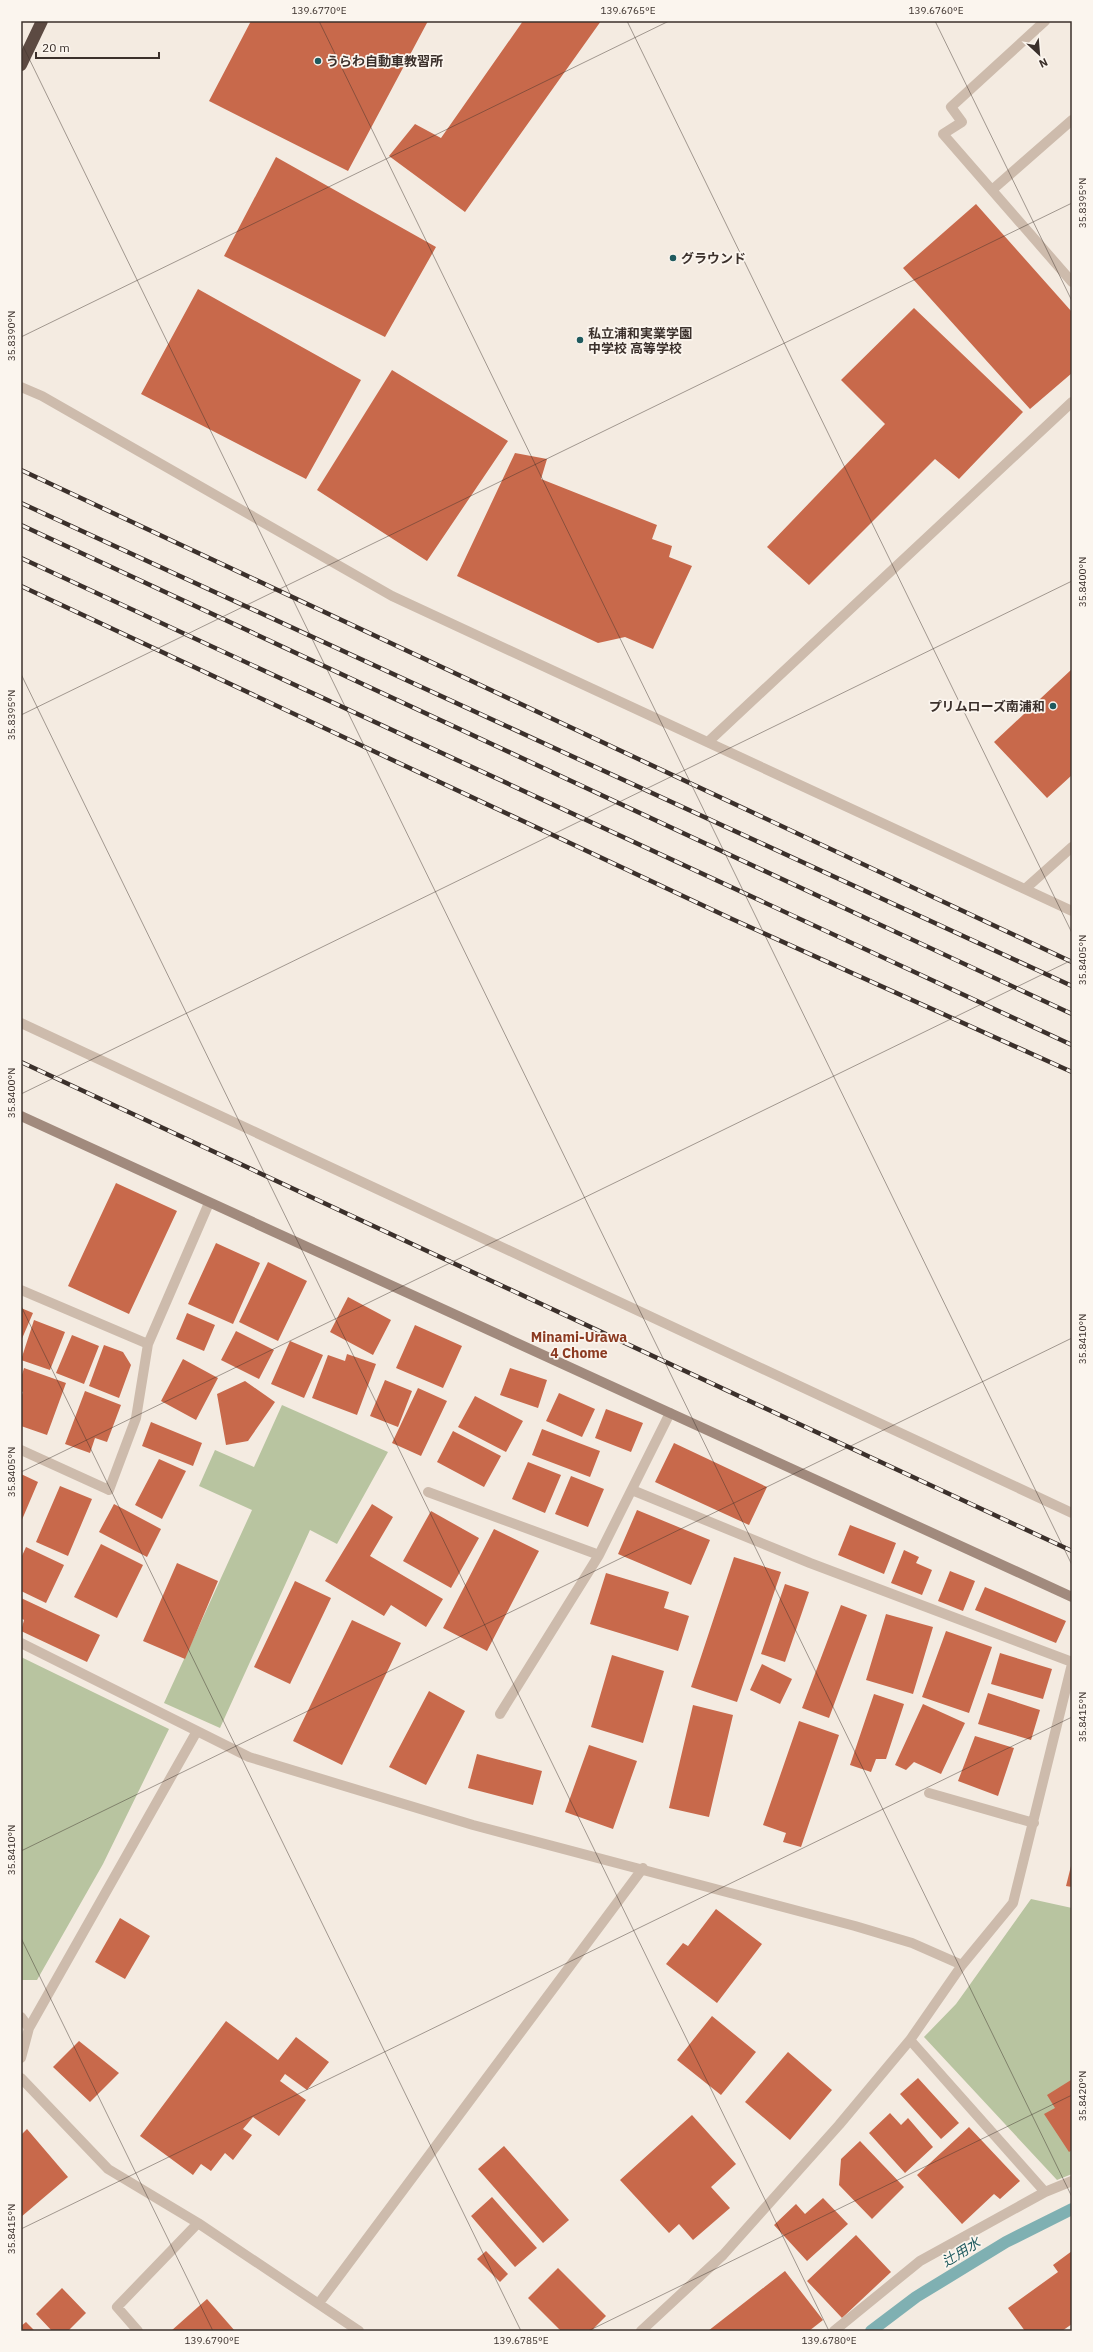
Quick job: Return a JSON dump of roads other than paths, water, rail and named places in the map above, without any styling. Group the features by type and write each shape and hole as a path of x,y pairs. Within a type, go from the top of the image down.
{"highway":[{"path":"21,65 42,21"}],"street":[{"path":"1046,21 951,106 962,122 943,134 1072,282"},
{"path":"992,190 1072,120"},
{"path":"21,387 42,396 392,596 1072,911"},
{"path":"708,742 1072,402"},
{"path":"1024,889 1072,847"},
{"path":"21,1023 1072,1513"},
{"path":"21,1116 1072,1597"},
{"path":"21,1450 110,1490 136,1418 148,1344 210,1203"},
{"path":"21,1290 148,1344"},
{"path":"500,1714 599,1555 670,1412"},
{"path":"632,1490 810,1563 1072,1663 1014,1903 962,1965 910,2040 839,2125 724,2254 641,2331"},
{"path":"428,1492 599,1555"},
{"path":"21,1643 248,1757 365,1794 473,1825 643,1868 912,1942 962,1965"},
{"path":"21,2058 30,2028 197,1731"},
{"path":"929,1793 1034,1823"},
{"path":"319,2303 643,1868"},
{"path":"21,2018 30,2028"},
{"path":"910,2040 1045,2192"},
{"path":"21,2078 108,2168 198,2223 359,2331"},
{"path":"834,2331 920,2261 1045,2192 1072,2181"},
{"path":"138,2331 117,2307 198,2223"}],"waterway":[{"name":"辻用水","path":"871,2331 916,2297 1006,2242 1072,2209"}],"railway":[{"path":"21,470 1072,962"},
{"path":"21,503 1072,986"},
{"path":"21,525 1072,1014"},
{"path":"21,558 1072,1045"},
{"path":"21,586 732,919 1072,1072"},
{"path":"21,1062 1072,1551"}],"place":[{"name":"うらわ自動車教習所","path":"318,61"},
{"name":"グラウンド","path":"673,258"},
{"name":"私立浦和実業学園 中学校 高等学校","path":"580,340"},
{"name":"プリムローズ南浦和","path":"1053,706"}],"district":[{"name":"Minami-Urawa 4 Chome","path":"579,1346"}]}
